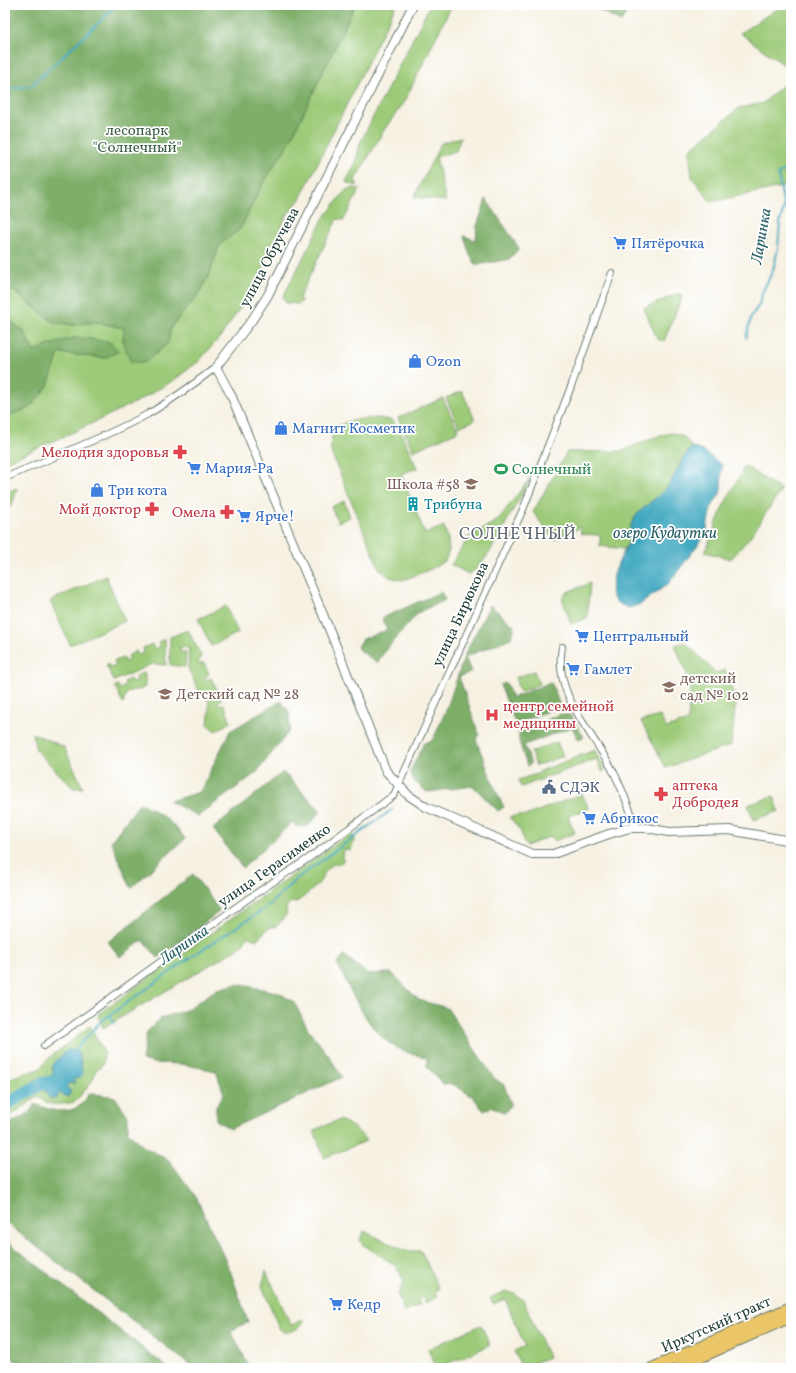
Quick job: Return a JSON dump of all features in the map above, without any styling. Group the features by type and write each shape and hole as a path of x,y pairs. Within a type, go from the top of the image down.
{"main road":[{"name":"Иркутский тракт","path":"652,1368 791,1307"},
{"name":"Иркутский тракт","path":"677,1368 791,1317"}],"street":[{"name":"улица Обручева","path":"5,478 89,442 147,414 188,388 216,367 252,320 268,295 413,5"},
{"name":"улица Бирюкова","path":"398,785 521,513 570,390 612,273"},
{"path":"216,367 231,394 329,628 386,771 398,785 426,807 532,854 553,854 622,830 637,828 669,832 729,830 791,841"},
{"path":"562,647 560,665 572,706 612,770 637,828"},
{"name":"улица Герасименко","path":"44,1046 249,898 309,858 394,795 398,785"}],"green space":[{"name":"лесопарк \"Солнечный\"","path":"6,5 355,5 289,143 262,185 240,229 220,244 209,275 198,295 171,327 168,343 146,362 131,362 123,342 124,328 95,322 74,325 54,323 14,291 5,293"},
{"path":"355,5 396,5 300,199 287,215 267,254 261,276 221,336 199,361 174,380 140,400 76,431 5,462 5,417 29,408 48,386 59,353 105,358 52,344 34,352 23,330 5,317 5,293 14,291 54,323 74,325 95,322 124,328 123,342 168,343 171,327 198,295 209,275 220,244 240,229 262,185 289,143"},
{"path":"430,5 452,5 404,102 384,130 355,180 358,186 347,183 346,182 355,164 360,143"},
{"path":"591,5 643,5 636,14 628,10 621,22"},
{"path":"783,5 791,5 791,70 740,33"},
{"path":"791,78 791,185 711,202 692,177 689,150 739,108 763,103"},
{"path":"461,137 456,151 436,157 446,201 414,197 441,143"},
{"path":"352,188 360,189 344,220 337,219 299,298 302,301 298,304 286,303 283,297 323,219 346,190"},
{"path":"486,199 519,248 510,259 476,265 470,255 464,236 476,240 477,226"},
{"path":"680,293 682,297 664,341 657,339 644,308"},
{"path":"5,317 23,330 34,352 52,344 78,337 110,342 119,351 105,358 59,353 48,386 29,408 5,417"},
{"path":"462,391 475,420 459,427 446,398"},
{"path":"443,398 458,431 413,451 398,418"},
{"path":"378,418 391,420 399,428 417,468 401,474 425,534 444,526 448,539 449,551 445,561 431,569 403,580 389,577 379,568 331,452 332,436 339,426 358,419"},
{"path":"672,433 684,437 692,447 684,456 667,487 635,516 631,523 629,542 624,549 600,546 600,535 581,534 580,527 554,540 533,512 567,452 622,451 658,436"},
{"path":"745,466 781,490 750,537 731,559 705,552 723,507"},
{"path":"533,474 490,552 479,567 469,574 451,565 469,537 498,520"},
{"path":"16,488 17,489 12,505 5,509 5,493"},
{"path":"344,501 350,517 338,522 331,507"},
{"path":"106,576 125,621 70,645 50,601"},
{"path":"590,583 587,618 571,624 562,598 565,593"},
{"path":"441,592 445,600 419,612 387,648 377,663 357,648 363,639 387,630 382,618"},
{"path":"490,605 515,627 511,638 465,657 471,672 459,677 479,734 476,739 478,745 498,796 504,807 498,811 473,786 427,792 414,781 410,772 424,743 433,740 447,708 465,654"},
{"path":"226,606 238,633 211,646 198,619"},
{"path":"188,630 202,658 198,660 199,664 204,663 209,674 205,677 206,680 211,678 218,692 213,694 215,698 220,696 222,699 218,701 219,705 224,704 231,722 215,731 208,725 209,702 204,695 200,693 188,668 189,648 180,647 180,652 186,652 185,667 170,665 170,637"},
{"path":"165,639 166,665 152,664 114,681 106,665 108,664 110,668 116,666 114,661 123,658 125,662 129,660 128,656 136,651 138,655 144,653 143,648 152,644 155,649 160,647 158,642"},
{"path":"685,642 716,673 725,670 736,701 731,745 666,768 641,721 660,716 666,728 688,721 691,684 675,645"},
{"path":"534,671 539,684 520,692 515,678"},
{"path":"143,673 145,674 145,687 128,692 125,695 123,704 115,686 118,685 120,689 125,686 124,682 130,679 132,682 137,680 136,676"},
{"path":"551,682 560,706 518,723 515,722 500,685 506,683 512,698"},
{"path":"281,701 289,712 290,730 256,773 198,816 169,801 200,792 230,731"},
{"path":"560,714 570,715 584,737 578,739 572,727 524,745 531,764 527,766 519,741 519,732"},
{"path":"32,733 64,747 83,788 73,788 36,750"},
{"path":"557,742 563,756 536,766 531,752"},
{"path":"595,750 605,771 602,772 596,759 521,787 518,780 540,773 540,771"},
{"path":"283,772 321,811 308,826 297,827 292,822 243,868 213,829"},
{"path":"582,794 589,809 568,816 575,833 554,841 551,836 527,846 524,843 521,832 510,817 519,815 525,816"},
{"path":"774,796 779,811 753,820 748,805"},
{"path":"140,803 165,818 176,827 185,839 131,888 111,841"},
{"path":"351,833 355,839 350,851 346,849 342,852 343,861 329,867 319,883 295,903 291,902 286,907 287,914 277,926 270,927 256,940 247,936 242,946 103,1028 98,1014"},
{"path":"193,874 220,911 158,958 143,940 120,957 108,942"},
{"path":"344,955 367,974 392,973 419,1000 447,1008 494,1078 504,1085 511,1104 505,1113 493,1107 483,1110 473,1097 453,1084 444,1085 427,1067 427,1058 408,1053 397,1048 378,1033 361,1010 337,963"},
{"path":"237,984 277,992 294,1002 308,1029 329,1056 342,1077 230,1129 216,1120 216,1106 224,1094 216,1071 181,1064 154,1063 142,1060 147,1032 161,1018 186,1010 217,989"},
{"path":"90,1026 104,1052 103,1064 96,1070 93,1080 75,1102 51,1104 42,1100 38,1096 5,1120 6,1083 13,1077 39,1069 48,1059"},
{"path":"89,1093 115,1097 128,1116 128,1132 144,1147 169,1160 196,1197 230,1270 248,1322 231,1331 250,1368 194,1368 5,1222 5,1126 29,1113 35,1104 58,1111 66,1111 79,1106 85,1101"},
{"path":"339,1120 354,1128 366,1141 324,1158 314,1130"},
{"path":"364,1231 406,1251 421,1251 439,1289 435,1291 437,1297 425,1303 423,1297 418,1299 420,1305 404,1312 398,1295 404,1281 395,1265 362,1244 360,1239"},
{"path":"5,1240 168,1368 21,1368 5,1349"},
{"path":"266,1271 291,1325 304,1320 303,1323 296,1329 289,1332 283,1332 279,1328 262,1286"},
{"path":"506,1291 515,1294 523,1300 548,1357 522,1368 514,1351 525,1346 505,1299 493,1304 490,1298"},
{"path":"481,1325 490,1345 437,1368 428,1349"}],"water":[{"name":"озеро Кудаутки","path":"692,447 703,451 722,465 721,492 711,508 706,534 669,583 641,604 629,608 619,604 612,595 612,583 616,568 629,542 631,523 641,510 661,494 667,487 684,456"},
{"path":"67,1050 75,1050 79,1053 83,1075 79,1079 74,1078 74,1084 70,1083 66,1087 71,1091 68,1097 59,1093 57,1099 49,1098 41,1084 49,1076 53,1076 52,1065"}],"waterway":[{"path":"5,89 31,86 117,5"},
{"name":"Ларинка","path":"746,338 751,317 759,305 762,293 773,270 778,248 780,222 784,207 778,174 791,167"},
{"name":"Ларинка","path":"75,1050 100,1022 194,955 267,907 296,879 393,809"},
{"path":"110,1015 114,1023"},
{"name":"Ларинка","path":"5,1105 41,1084 58,1081"}],"place":[{"name":"Пятёрочка","path":"620,243"},
{"name":"Ozon","path":"415,361"},
{"name":"Магнит Косметик","path":"281,428"},
{"name":"Мелодия здоровья","path":"180,452"},
{"name":"Мария-Ра","path":"194,468"},
{"name":"Солнечный","path":"501,469"},
{"name":"Школа #58","path":"471,484"},
{"name":"Три кота","path":"97,490"},
{"name":"Трибуна","path":"413,504"},
{"name":"Мой доктор","path":"152,509"},
{"name":"Омела","path":"227,512"},
{"name":"Ярче!","path":"244,516"},
{"name":"Центральный","path":"582,636"},
{"name":"Гамлет","path":"573,669"},
{"name":"детский сад № 102","path":"669,687"},
{"name":"Детский сад № 28","path":"165,694"},
{"name":"центр семейной медицины","path":"492,715"},
{"name":"СДЭК","path":"549,787"},
{"name":"аптека Добродея","path":"661,794"},
{"name":"Абрикос","path":"589,818"},
{"name":"Кедр","path":"336,1304"}],"district":[{"name":"СОЛНЕЧНЫЙ","path":"518,533"}]}
